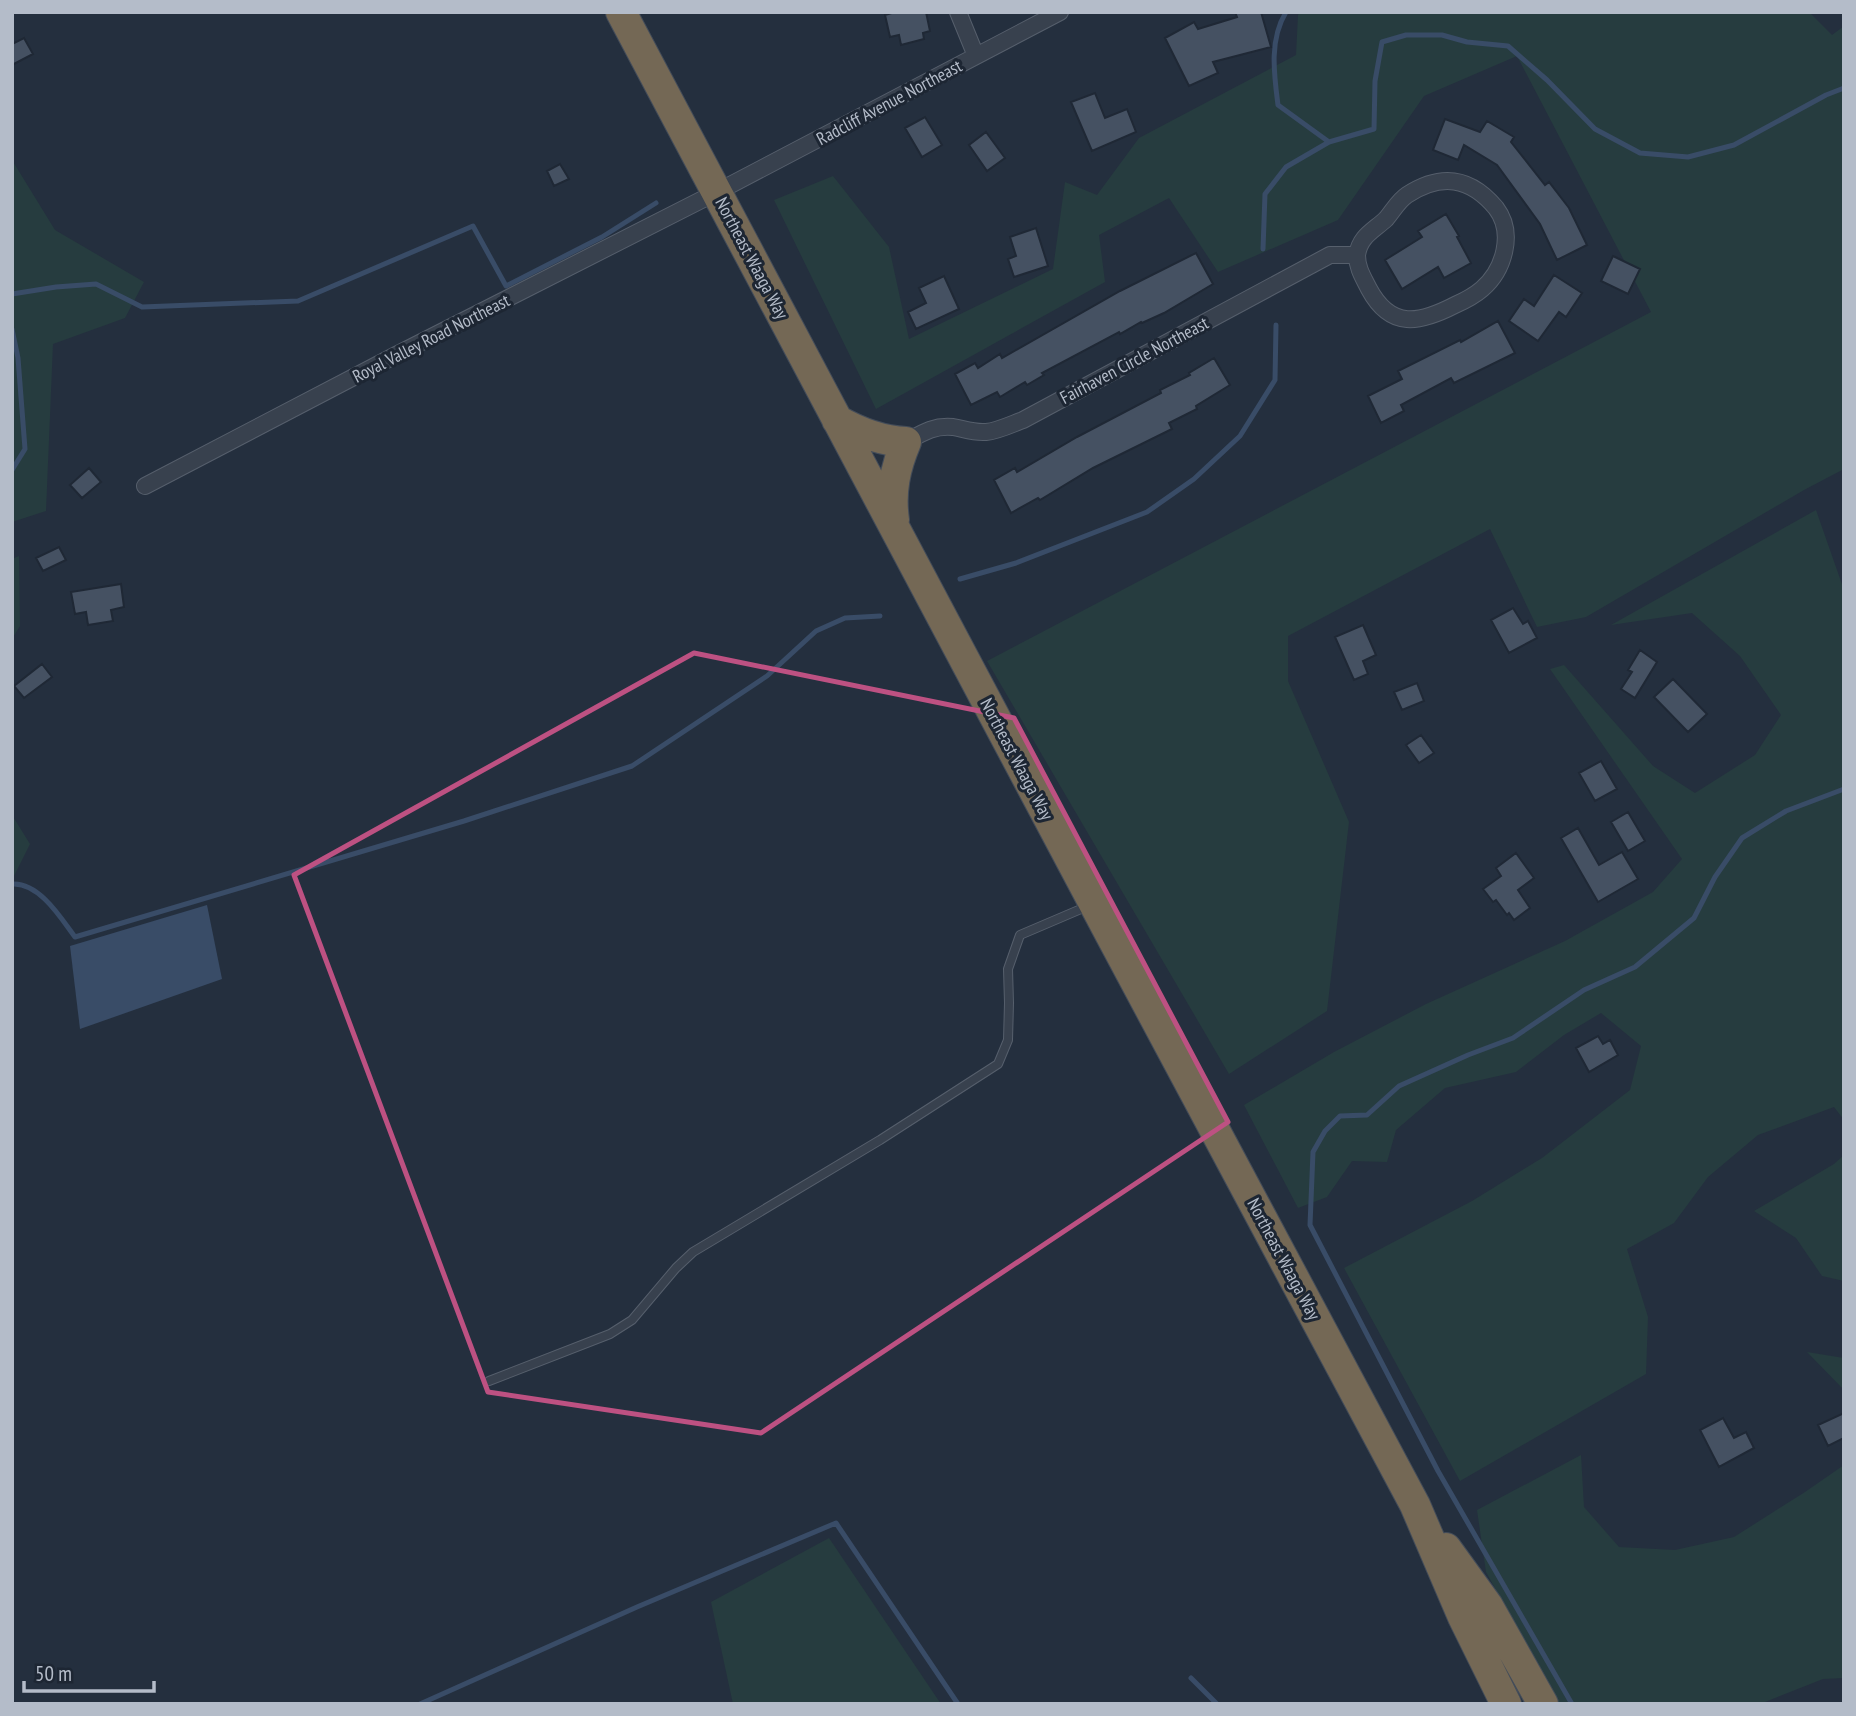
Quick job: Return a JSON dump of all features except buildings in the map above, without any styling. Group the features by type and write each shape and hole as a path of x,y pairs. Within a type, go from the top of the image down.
{"highway":[{"name":"Northeast Waaga Way","path":"621,12 1415,1505"},
{"path":"837,420 870,435 906,442 893,480 891,501 895,529"},
{"path":"1415,1505 1462,1617 1506,1704"},
{"path":"1415,1505 1488,1606 1543,1704"}],"street":[{"path":"958,12 976,57"},
{"name":"Radcliff Avenue Northeast","path":"717,192 1060,12"},
{"path":"1456,180 1482,195 1503,217 1506,231 1501,263 1482,289 1436,315 1422,319 1409,320 1393,315 1382,307 1360,272 1356,254 1362,238 1382,222 1406,196 1442,181 1456,180"},
{"name":"Royal Valley Road Northeast","path":"145,486 717,192"},
{"name":"Fairhaven Circle Northeast","path":"906,442 940,426 989,432 1023,420 1330,255 1356,254"}],"lane":[{"path":"489,1381 610,1334 632,1320 693,1252 880,1140 998,1064 1008,1040 1008,969 1020,935 1094,904"}],"highlighted area":[{"path":"694,653 1014,718 1228,1122 761,1433 488,1392 294,875"}],"green space":[{"path":"1300,12 1809,12 1832,35 1844,26 1844,469 1586,617 1537,627 1490,529 1288,636 1288,681 1349,822 1327,1011 1229,1074 987,661 1651,312 1517,56 1424,96 1338,220 1218,272 1169,198 1099,235 1105,282 876,409 774,200 833,176 889,247 909,339 1053,269 1065,182 1097,195 1139,138 1296,55"},
{"path":"12,160 55,230 144,282 125,318 53,344 46,511 12,522"},
{"path":"1816,510 1844,590 1844,1120 1834,1107 1758,1135 1708,1177 1674,1223 1627,1249 1648,1317 1646,1374 1460,1481 1344,1268 1472,1201 1542,1158 1630,1090 1641,1046 1601,1013 1564,1035 1516,1072 1445,1088 1396,1130 1387,1162 1352,1161 1327,1197 1298,1208 1244,1105 1334,1052 1426,1004 1565,941 1653,892 1682,859 1550,669 1564,665 1653,766 1695,793 1755,755 1781,715 1740,656 1692,613 1611,625"},
{"path":"19,556 20,626 12,639 12,559"},
{"path":"12,815 30,844 12,880"},
{"path":"1844,1155 1844,1281 1822,1276 1796,1238 1754,1211 1834,1164"},
{"path":"1807,1352 1844,1358 1844,1390"},
{"path":"1581,1455 1584,1507 1619,1547 1675,1550 1734,1537 1844,1465 1844,1678 1823,1679 1760,1704 1559,1704 1486,1572 1477,1510"},
{"path":"829,1538 941,1704 733,1704 711,1602"}],"water":[{"path":"207,905 222,979 80,1029 70,946"}],"waterway":[{"path":"1286,12 1275,46 1274,69 1278,105 1329,142"},
{"path":"1263,249 1265,194 1286,167 1329,142 1374,129 1375,81 1382,42 1406,35 1442,35 1467,42 1508,46 1547,80 1595,129 1640,153 1688,157 1734,145 1844,88"},
{"path":"12,294 96,284 142,307 298,301 473,226 506,286 602,237 656,203"},
{"path":"960,579 1016,563 1147,512 1194,479 1240,436 1275,380 1276,325"},
{"path":"12,329 18,358 25,449 12,470"},
{"path":"12,884 22,885 40,895 75,937 464,821 632,766 767,676 816,631 845,618 880,616"},
{"path":"1572,1704 1438,1471 1310,1225 1313,1152 1325,1131 1340,1116 1367,1115 1399,1086 1513,1038 1584,990 1635,967 1694,918 1715,877 1742,838 1786,811 1844,789"},
{"path":"420,1704 637,1607 836,1523 958,1704"},
{"path":"1191,1678 1217,1704"}]}
